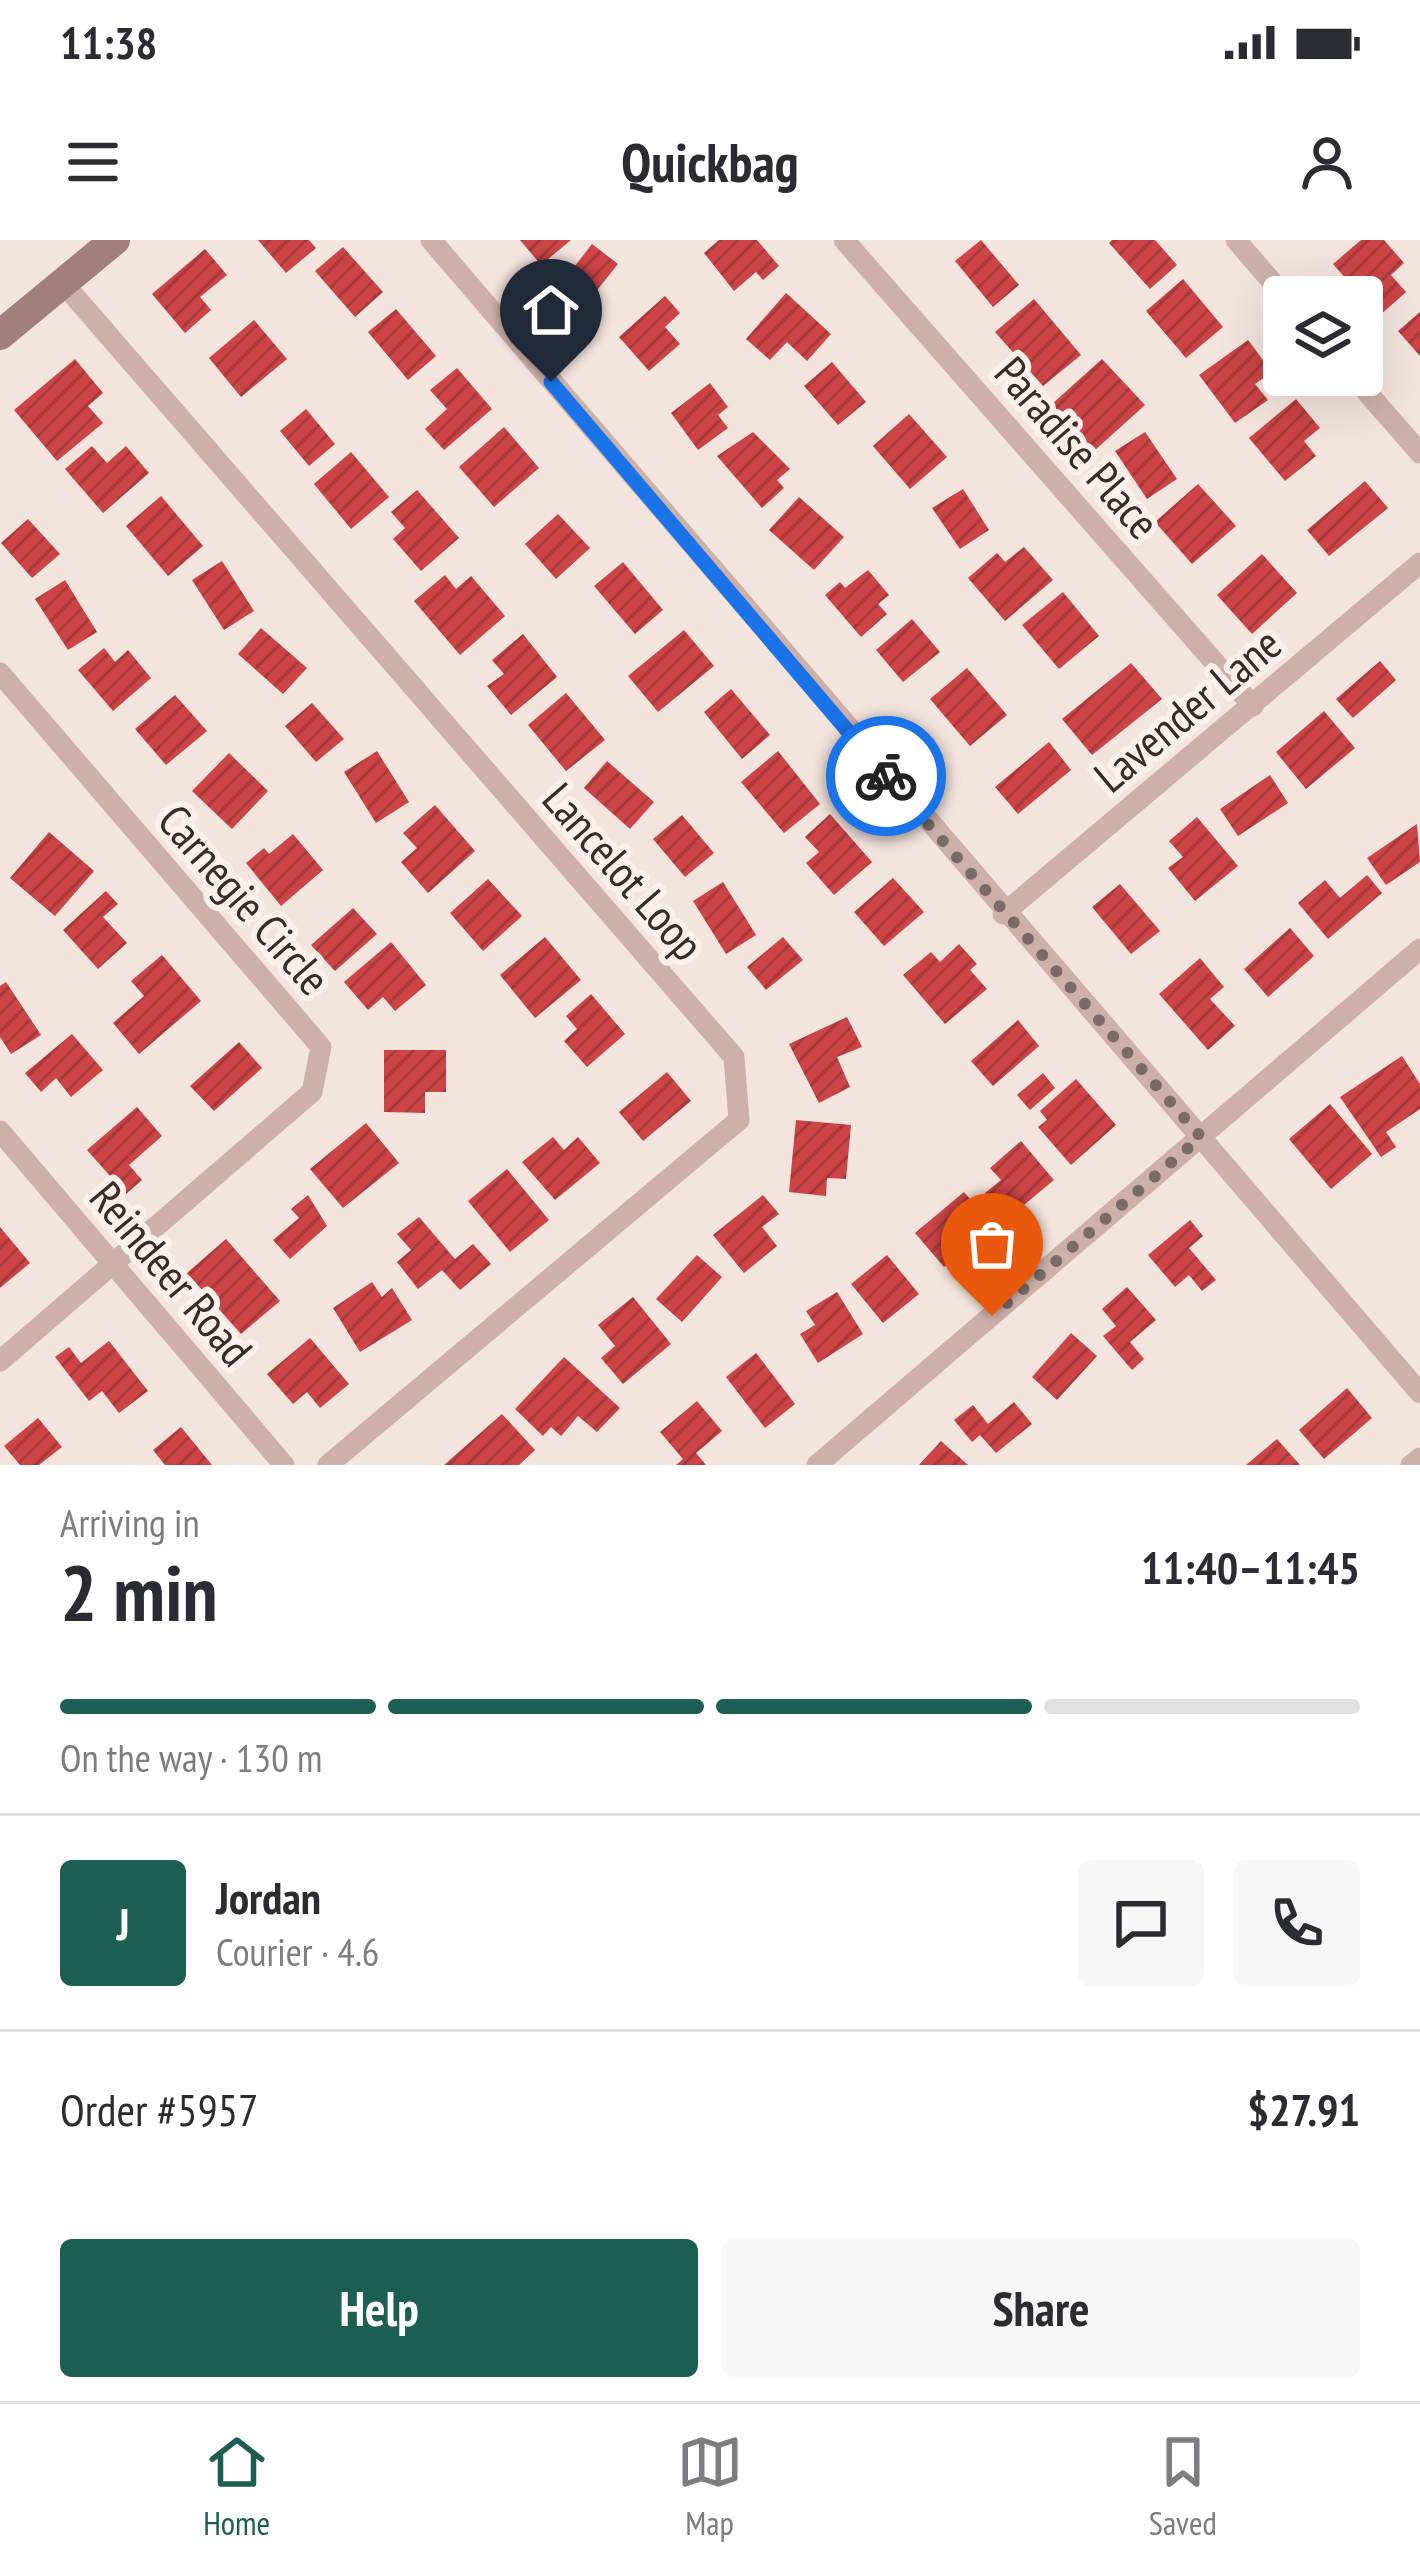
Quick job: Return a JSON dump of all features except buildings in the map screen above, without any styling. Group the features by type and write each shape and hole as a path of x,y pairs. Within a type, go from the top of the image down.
{"street":[{"path":"0,335 115,240"},
{"path":"431,240 1420,1394"},
{"name":"Paradise Place","path":"844,240 1253,706"},
{"path":"1236,240 1267,276"},
{"name":"Lancelot Loop","path":"63,283 734,1057 739,1120 328,1465"},
{"path":"1370,396 1420,453"},
{"name":"Lavender Lane","path":"1004,914 1420,563"},
{"name":"Carnegie Circle","path":"0,673 321,1047 312,1092 0,1360"},
{"path":"817,1465 1420,949"},
{"name":"Reindeer Road","path":"0,1131 284,1465"},
{"path":"1412,1465 1420,1458"}],"way so far":[{"path":"886,776 1201,1137 992,1316"}],"route":[{"path":"551,382 886,776"}]}
